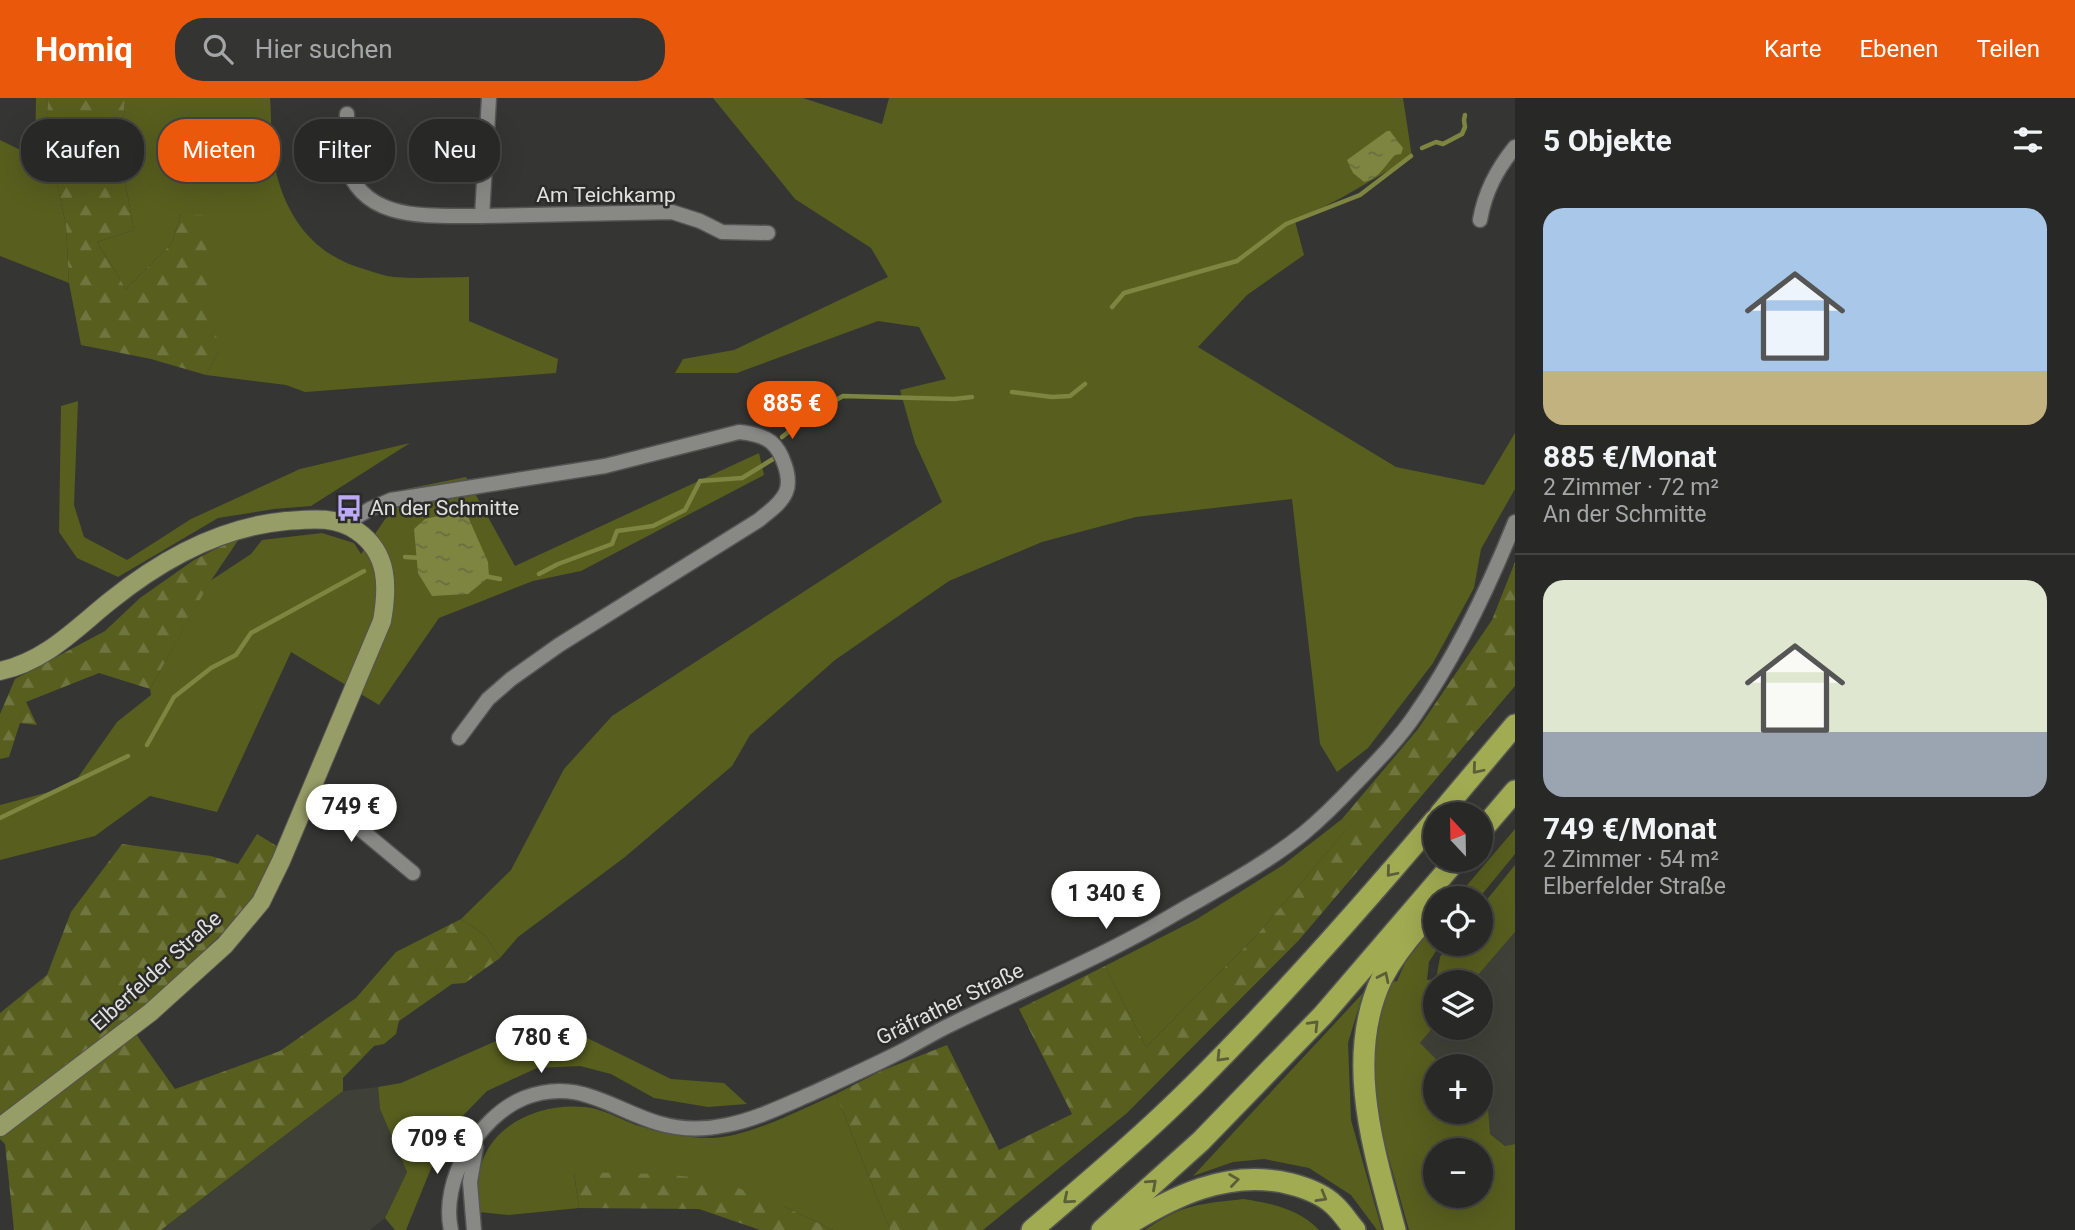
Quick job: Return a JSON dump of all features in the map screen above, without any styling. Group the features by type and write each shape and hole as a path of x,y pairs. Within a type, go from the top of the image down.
{"highway":[{"path":"1450,802 1515,725"},
{"path":"1493,818 1515,790"},
{"path":"1032,1230 1105,1168 1194,1085 1283,993 1423,834"},
{"path":"1102,1230 1201,1141 1323,1015 1446,872"},
{"path":"1395,1230 1371,1139 1365,1093 1364,1052 1370,1013 1382,979 1399,950 1423,920"},
{"path":"1119,1230 1192,1191 1216,1182 1247,1178 1278,1181 1307,1188 1333,1203 1355,1230"}],"main road":[{"path":"0,671 35,660 57,646 139,579 206,541 257,524 318,518 346,523"},
{"name":"Elberfelder Straße","path":"0,1127 151,1012 225,944 261,902 312,789 382,621 387,594 386,572 377,552 365,536 346,523"}],"street":[{"path":"482,216 489,98"},
{"name":"Am Teichkamp","path":"347,114 346,163 354,182 365,197 391,211 482,216 672,212 722,232 768,233"},
{"path":"1480,220 1483,202 1498,169 1515,147"},
{"path":"346,523 391,500 605,466 739,432 754,434 771,442 782,457 787,478 786,491 778,504 759,520 559,645 511,679 488,699 459,738"},
{"name":"Gräfrather Straße","path":"452,1230 448,1211 450,1192 478,1132 511,1105 532,1095 570,1090 589,1094 650,1120 682,1128 707,1128 737,1123 781,1107 880,1062 954,1023 1130,940 1263,862 1305,832 1344,795 1413,718 1449,664 1478,608 1515,522"},
{"path":"312,789 412,873"},
{"path":"474,1230 470,1182 478,1132"}],"shaded area":[{"path":"1515,932 1515,1144 1505,1146 1489,1134 1489,1124 1493,1124 1493,1054 1431,1054 1420,1043 1423,1039 1493,1040 1493,970 1482,970"},
{"path":"378,1087 380,1109 407,1172 385,1218 370,1230 161,1230 343,1091"}],"green space":[{"path":"36,98 48,98 47,119 36,119"},
{"path":"48,98 125,98 124,119 47,119"},
{"path":"125,98 270,98 271,119 158,119 158,182 279,182 287,204 306,233 332,255 349,264 387,276 469,277 469,321 558,359 556,373 305,392 286,385 206,375 218,352 181,214 172,243 126,289 97,242 134,230 125,182 144,182 144,119 124,119"},
{"path":"713,98 803,98 882,124 889,98 1403,98 1412,157 1295,221 1304,255 1247,295 1198,347 1396,467 1484,485 1515,433 1515,489 1481,549 1474,588 1433,663 1368,748 1337,772 1320,744 1292,499 1136,517 1042,542 949,581 835,660 750,735 732,766 625,857 518,937 500,958 485,935 461,919 511,870 564,769 612,716 942,502 915,443 900,390 946,379 919,327 878,321 737,373 675,373 683,359 734,350 888,277 871,248 795,199"},
{"path":"0,140 21,150 21,182 57,182 66,225 69,283 0,256"},
{"path":"57,182 125,182 134,230 97,242 126,289 172,243 181,214 203,215 218,352 206,375 151,359 81,345 69,283 66,225"},
{"path":"78,401 74,505 84,537 127,560 191,519 300,469 410,443 311,506 218,518 118,577 77,558 59,532 61,406"},
{"path":"759,453 764,475 581,571 533,581 439,618 379,705 291,652 217,812 150,796 95,836 0,860 0,805 72,786 117,722 151,695 150,689 210,581 251,554 262,540 322,533 354,543 361,554 406,489 466,477 515,566"},
{"path":"241,536 210,582 150,689 99,673 26,702 37,725 20,723 9,757 0,759 0,714 15,679 105,631 140,598 194,560"},
{"path":"1515,562 1515,686 1299,940 1127,1113 983,1230 890,1230 836,1094 881,1071 947,1045 999,1150 1072,1114 1019,1009 1105,966 1146,1047 1256,936 1346,830 1342,819 1418,729 1492,620"},
{"path":"1342,819 1347,829 1256,936 1146,1047 1105,966 1197,919 1283,865"},
{"path":"1515,829 1515,854 1489,886 1466,886 1478,872 1493,872 1493,855"},
{"path":"257,834 280,848 253,904 128,1023 175,1089 280,1051 356,998 396,952 461,919 485,935 500,958 465,983 452,984 399,1021 396,1034 384,1044 374,1046 343,1078 343,1091 161,1230 14,1230 5,1144 0,1139 0,1013 47,975 71,912 122,844 211,856 238,864"},
{"path":"1515,865 1515,932 1482,970 1438,970 1440,957 1493,956 1493,892"},
{"path":"1423,939 1423,956 1433,956 1428,970 1423,970 1423,1039 1420,1043 1431,1054 1423,1054 1423,1124 1489,1124 1490,1134 1505,1146 1515,1144 1515,1230 1409,1230 1380,1127 1374,1090 1374,1024 1390,982 1397,981 1405,963"},
{"path":"1363,993 1348,1043 1351,1120 1382,1230 1377,1230 1351,1195 1309,1168 1264,1159 1233,1162 1193,1176"},
{"path":"525,1028 573,1031 671,1079 724,1083 747,1104 708,1107 654,1098 611,1074 580,1066 537,1068 487,1091 445,1134 406,1230 395,1230 385,1218 407,1172 380,1109 378,1087 401,1083"},
{"path":"836,1094 890,1230 833,1230 785,1207 574,1173 579,1208 509,1215 478,1212 478,1179 483,1159 502,1132 530,1114 563,1107 596,1109 664,1133 710,1138 725,1137 757,1128"},
{"path":"574,1172 663,1174 719,1180 833,1230 760,1230 699,1209 579,1208"},
{"path":"1243,1199 1293,1212 1319,1230 1145,1230 1181,1210"}],"water":[{"path":"1390,131 1403,148 1401,154 1395,155 1378,175 1364,182 1353,173 1347,160"},
{"path":"465,510 488,562 489,577 468,594 432,596 418,573 414,529 425,519"}],"waterway":[{"path":"1422,148 1436,142 1443,144 1462,134 1465,115"},
{"path":"1112,307 1124,293 1237,261 1286,224 1360,195 1411,156"},
{"path":"1012,392 1052,397 1070,396 1085,384"},
{"path":"782,437 808,416 843,396 954,399 972,397"},
{"path":"539,574 612,544 617,531 653,526 685,510 700,481 742,478 773,459"},
{"path":"405,557 422,558"},
{"path":"147,745 174,697 211,668 236,655 251,633 364,571"},
{"path":"484,576 500,579"},
{"path":"0,818 128,756"}],"place":[{"name":"An der Schmitte","path":"349,508"}]}
